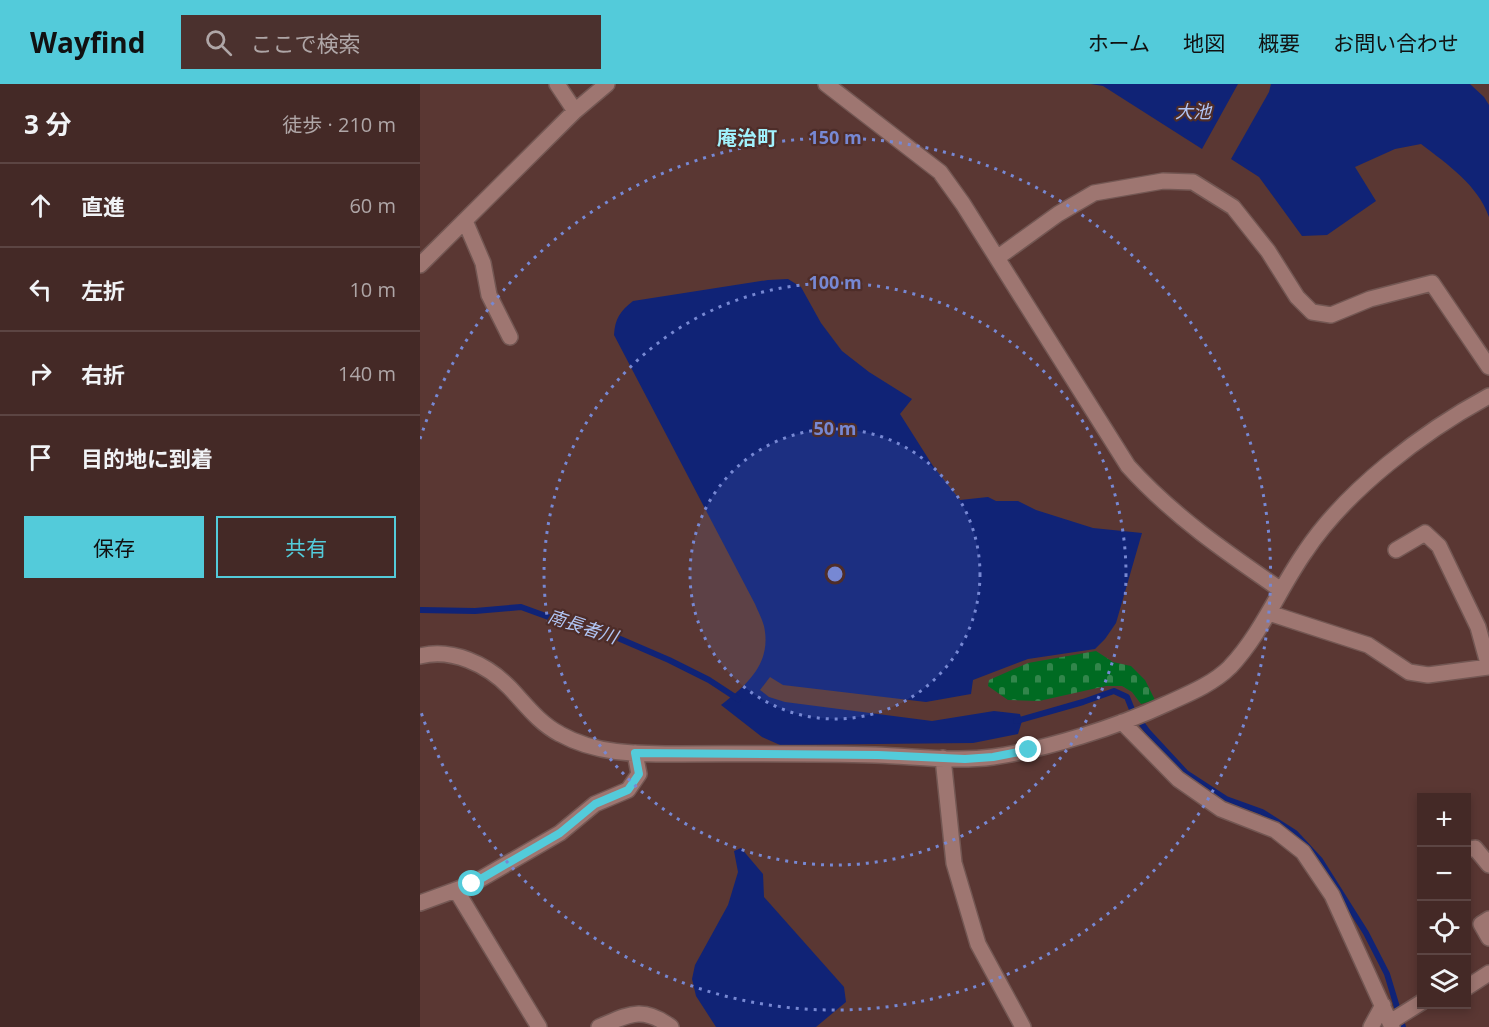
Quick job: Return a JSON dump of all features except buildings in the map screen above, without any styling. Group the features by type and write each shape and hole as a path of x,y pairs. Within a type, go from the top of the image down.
{"street":[{"path":"556,84 575,111"},
{"path":"420,265 575,111 607,84"},
{"path":"826,84 940,172 963,204 1128,466 1162,500 1213,543 1281,590"},
{"path":"997,258 1058,214 1094,193 1163,181 1193,182 1233,207 1268,251 1297,297 1312,312 1331,315 1370,299 1432,283 1489,367"},
{"path":"465,221 483,263 489,295 510,337"},
{"path":"420,656 433,653 454,655 474,663 491,672 508,686 543,723 561,734 600,750 635,753 843,754 943,759 993,757 1029,750 1140,716 1213,681 1230,668 1269,613 1281,590 1324,525 1353,495 1401,455 1445,423 1489,396"},
{"path":"1269,613 1368,645 1409,672 1428,675 1489,667 1478,627 1439,546 1425,533 1396,550"},
{"path":"1122,722 1178,779 1221,809 1275,830 1303,852 1332,895 1391,1024 1417,1006"},
{"path":"420,903 472,884 560,833 595,804 628,790 639,774 635,753"},
{"path":"943,759 954,863 978,944 1023,1027"},
{"path":"1471,849 1475,848 1489,865"},
{"path":"456,890 539,1027"},
{"path":"1489,919 1481,924 1489,938"},
{"path":"1471,985 1489,973"},
{"path":"1371,1027 1383,1005"},
{"path":"599,1027 634,1013 660,1018 670,1027"}],"green space":[{"path":"1096,651 1113,662 1131,666 1145,680 1155,700 1141,704 1132,692 1122,686 1106,686 1039,701 1008,700 988,686 989,680 1028,663"}],"water":[{"name":"大池","path":"1091,84 1238,84 1202,149 1103,86"},
{"path":"1271,84 1470,84 1489,105 1489,217 1484,205 1470,185 1421,144 1395,149 1355,167 1376,201 1327,235 1302,236 1259,177 1231,159 1269,92"},
{"path":"788,279 801,287 821,323 842,351 869,372 912,399 900,414 933,466 960,500 988,497 996,501 1018,501 1036,510 1093,528 1142,533 1116,623 1095,649 1028,659 973,680 971,694 926,702 783,685 770,677 760,690 769,697 785,702 932,721 994,711 1020,714 1022,721 1018,734 973,743 780,745 762,737 721,705 756,672 764,651 766,639 764,626 755,604 614,335 619,316 633,301 768,280"},
{"path":"741,848 763,874 764,897 844,987 846,1002 816,1027 716,1027 696,996 692,979 695,965 728,905 738,872 734,851"}],"waterway":[{"name":"南長者川","path":"420,610 475,611 521,607 554,619 604,632 669,660 709,680 738,699"},
{"path":"1016,721 1114,691 1127,697 1133,712 1148,732 1186,773 1226,799 1262,812 1295,833 1320,860 1366,933 1387,974 1403,1027"}],"district":[{"name":"庵治町","path":"747,137"}],"route":[{"path":"472,884 560,833 595,804 628,790 639,774 635,753 878,755 965,759 993,757 1029,750"}]}
